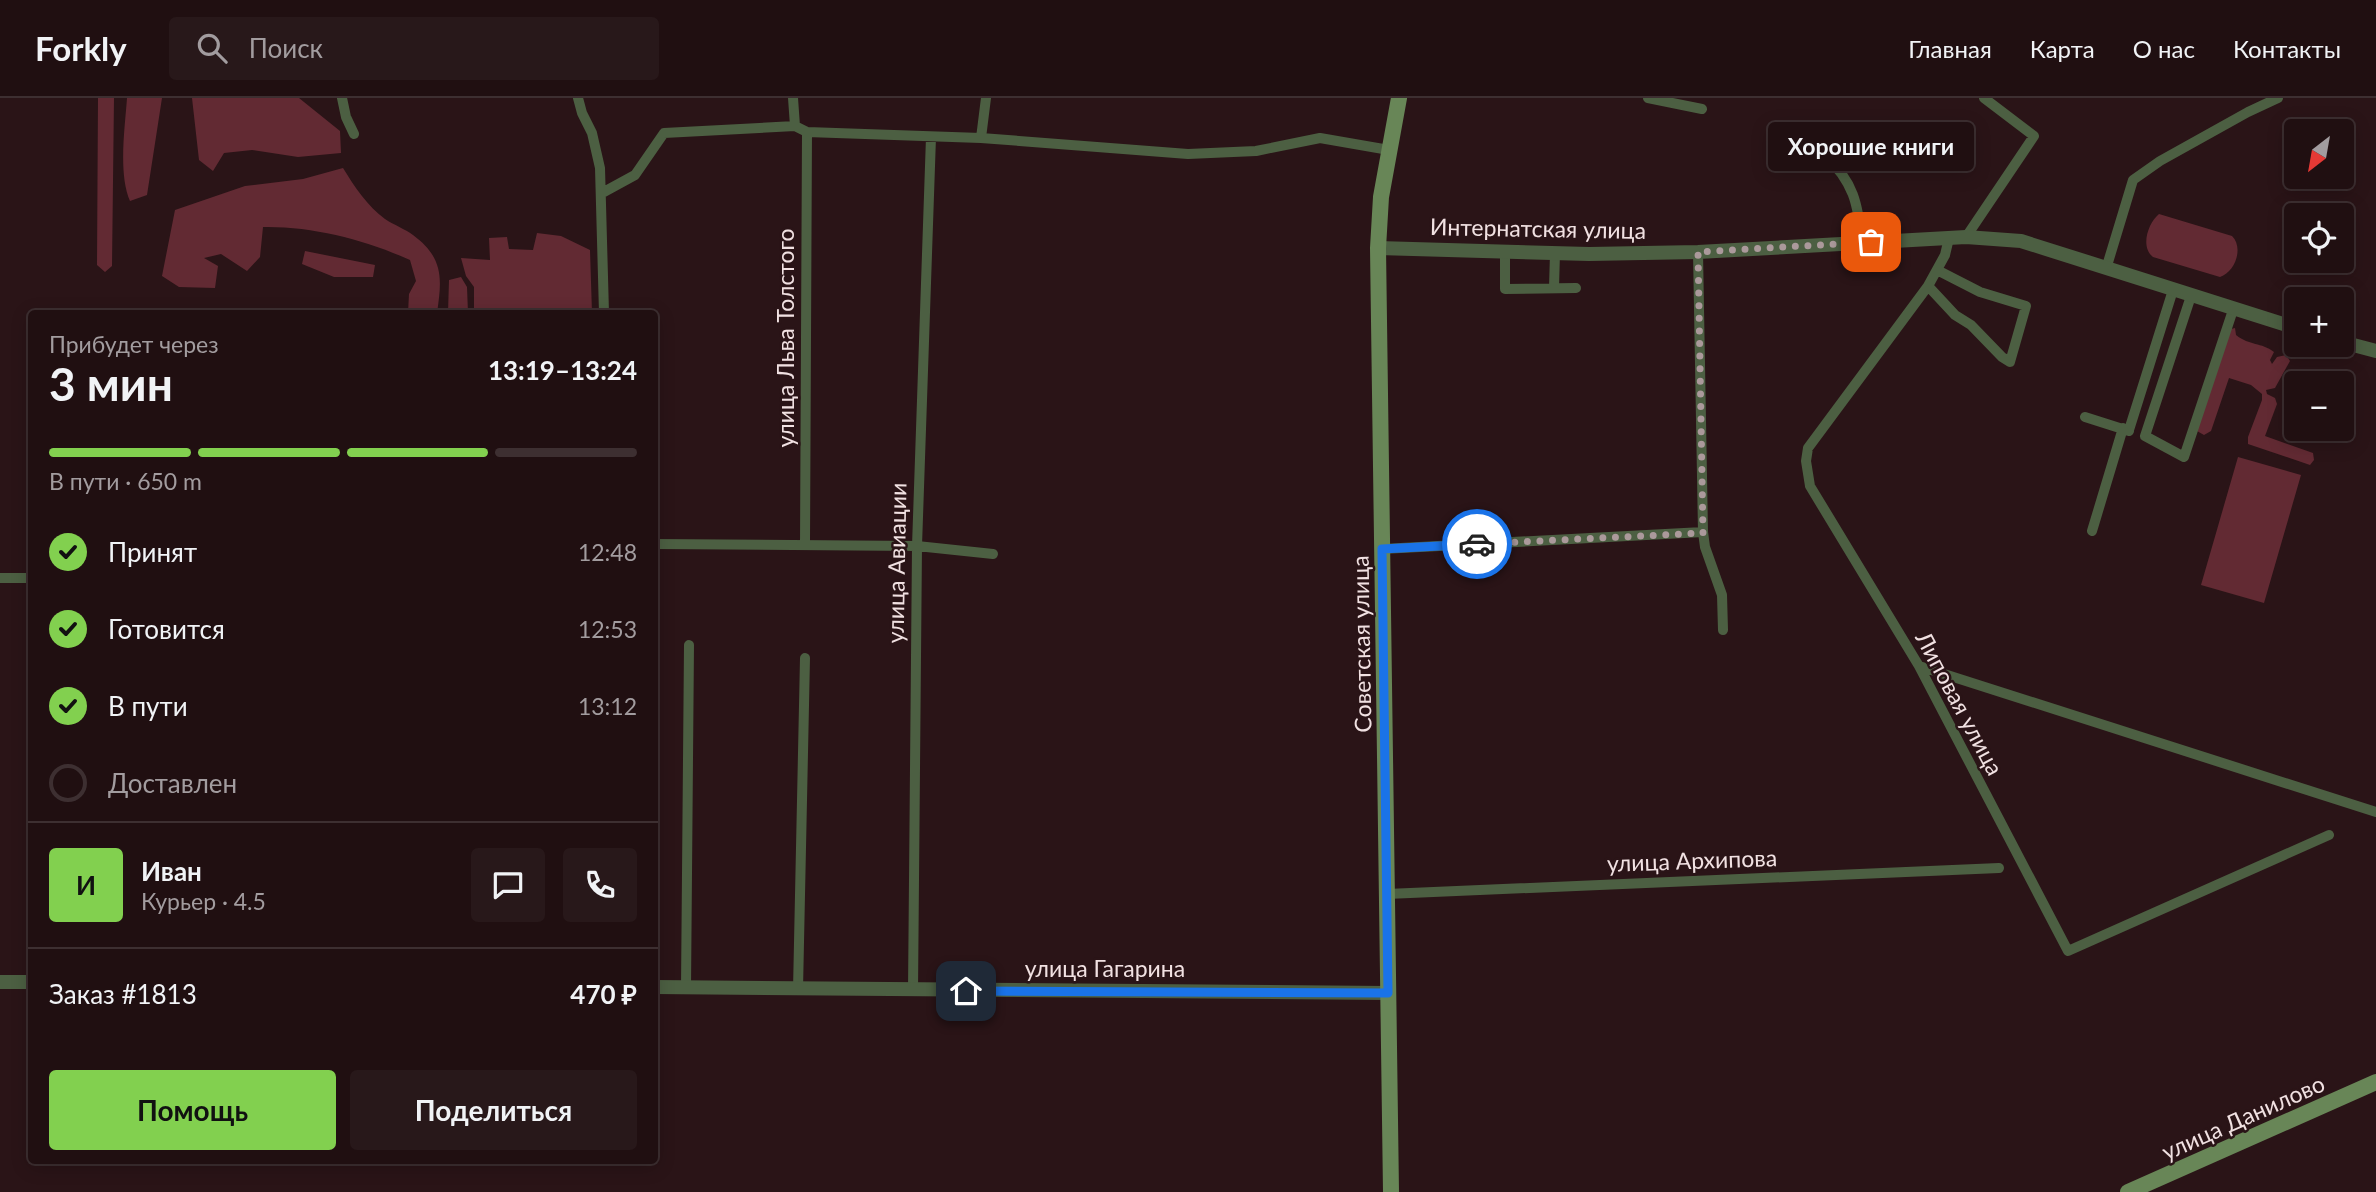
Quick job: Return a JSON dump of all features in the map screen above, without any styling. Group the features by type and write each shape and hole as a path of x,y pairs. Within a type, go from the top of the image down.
{"main road":[{"name":"Советская улица","path":"1391,1192 1378,248 1381,197 1399,98"},
{"name":"улица Данилово","path":"2128,1192 2376,1082"}],"street":[{"path":"342,98 346,117 354,134"},
{"path":"578,98 592,133 600,168 604,310"},
{"path":"793,98 795,126"},
{"path":"981,138 986,98"},
{"path":"1648,98 1702,109"},
{"path":"1966,237 2034,136 1984,98"},
{"path":"2106,269 2133,180 2160,161 2278,98"},
{"path":"602,193 635,175 664,133 795,126 807,132 981,138 1188,154 1256,151 1320,138 1390,150"},
{"name":"улица Льва Толстого","path":"805,544 807,132"},
{"name":"улица Авиации","path":"913,991 917,546 931,136"},
{"path":"1824,154 1849,185 1858,207 1862,243"},
{"name":"Интернатская улица","path":"1378,248 1555,253 1698,252 1966,237 2021,241 2284,325"},
{"name":"Липовая улица","path":"1949,238 1945,255 1928,286 1808,448 1806,461 1810,486 1919,666 2068,951 2329,835"},
{"path":"1506,252 1505,289 1576,288"},
{"path":"1698,252 1703,533 1705,547 1722,594 1723,630"},
{"path":"1554,288 1555,253"},
{"path":"1928,286 1955,315 1971,325 2010,362 2026,306 1980,292 1937,270"},
{"path":"2092,531 2173,290"},
{"path":"2145,436 2191,296"},
{"path":"2085,417 2145,436 2184,457 2233,310"},
{"path":"2354,346 2376,352"},
{"path":"1382,549 1703,533"},
{"path":"658,544 917,546 993,554"},
{"path":"0,578 28,578"},
{"path":"686,988 689,645"},
{"path":"798,990 805,658"},
{"path":"1919,666 2376,811"},
{"name":"улица Архипова","path":"1387,894 1999,868"},
{"path":"0,982 28,982"},
{"name":"улица Гагарина","path":"658,987 1388,993"}],"shaded area":[{"path":"98,98 114,98 112,266 105,272 97,265"},
{"path":"127,98 162,98 147,195 130,201 123,164"},
{"path":"192,98 299,98 340,131 341,153 298,157 252,150 224,153 213,171 199,160"},
{"path":"343,168 373,208 423,244 436,261 440,279 437,310 408,310 409,294 416,281 410,260 375,246 300,229 263,227 260,257 247,271 221,254 204,258 218,266 215,288 179,287 162,276 175,210 245,186 303,179"},
{"path":"2159,214 2232,236 2237,247 2234,265 2220,277 2153,257 2146,241 2152,223"},
{"path":"537,233 561,236 590,250 592,310 474,310 474,287 466,276 461,258 490,260 489,238 507,237 509,249 533,250"},
{"path":"305,251 375,265 373,277 334,277 302,264"},
{"path":"461,277 467,287 468,310 448,310 449,280"},
{"path":"2235,328 2236,335 2241,338 2274,352 2270,360 2272,364 2277,357 2284,355 2290,361 2275,388 2266,390 2267,394 2275,398 2277,404 2265,436 2313,453 2314,460 2310,465 2248,444 2262,394 2251,385 2229,378 2211,431 2204,435 2197,431 2231,329"},
{"path":"2238,457 2301,475 2264,603 2201,585"}],"way so far":[{"path":"1477,544 1703,533 1698,252 1871,242"}],"place":[{"name":"Хорошие книги","path":"1871,242"}],"route":[{"path":"966,991 1388,993 1382,549 1477,544"}]}
